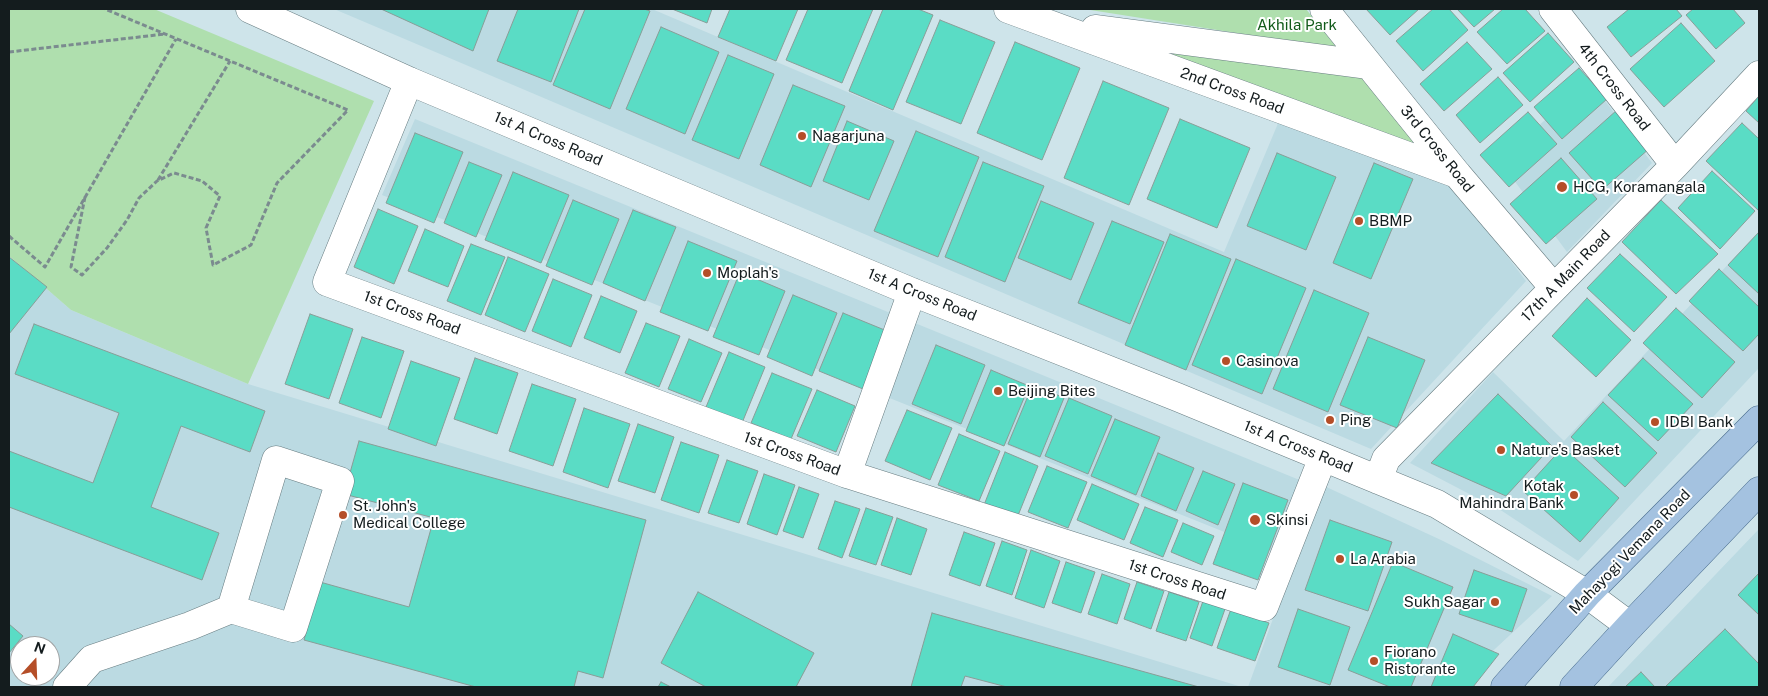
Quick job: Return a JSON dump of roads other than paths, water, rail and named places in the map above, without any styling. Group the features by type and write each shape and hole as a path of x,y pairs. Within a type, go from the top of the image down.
{"main road":[{"name":"Mahayogi Vemana Road","path":"1504,687 1587,594 1759,420"},
{"path":"1574,687 1759,491"}],"street":[{"name":"1st A Cross Road","path":"250,9 409,81 912,292 1177,397 1437,504 1587,594"},
{"name":"2nd Cross Road","path":"1008,9 1457,174"},
{"name":"3rd Cross Road","path":"1324,9 1457,174 1554,288"},
{"name":"4th Cross Road","path":"1553,9 1675,165"},
{"path":"1046,23 1369,65"},
{"name":"17th A Main Road","path":"1378,480 1386,459 1675,165 1759,75"},
{"name":"1st Cross Road","path":"409,81 327,282 847,474 1264,607 1323,457"},
{"path":"847,474 912,292"},
{"path":"67,687 92,659 190,626 230,609 293,628 340,481 276,460 230,609"},
{"path":"1587,594 1630,626"}],"place":[{"name":"Nagarjuna","path":"802,136"},
{"name":"HCG, Koramangala","path":"1562,187"},
{"name":"BBMP","path":"1359,221"},
{"name":"Moplah's","path":"707,273"},
{"name":"Casinova","path":"1226,361"},
{"name":"Beijing Bites","path":"998,391"},
{"name":"Ping","path":"1330,420"},
{"name":"IDBI Bank","path":"1655,422"},
{"name":"Nature's Basket","path":"1501,450"},
{"name":"Kotak Mahindra Bank","path":"1574,495"},
{"name":"St. John's Medical College","path":"343,515"},
{"name":"Skinsi","path":"1255,520"},
{"name":"La Arabia","path":"1340,559"},
{"name":"Sukh Sagar","path":"1495,602"},
{"name":"Fiorano Ristorante","path":"1374,661"}],"park label":[{"name":"Akhila Park","path":"1297,25"}]}
